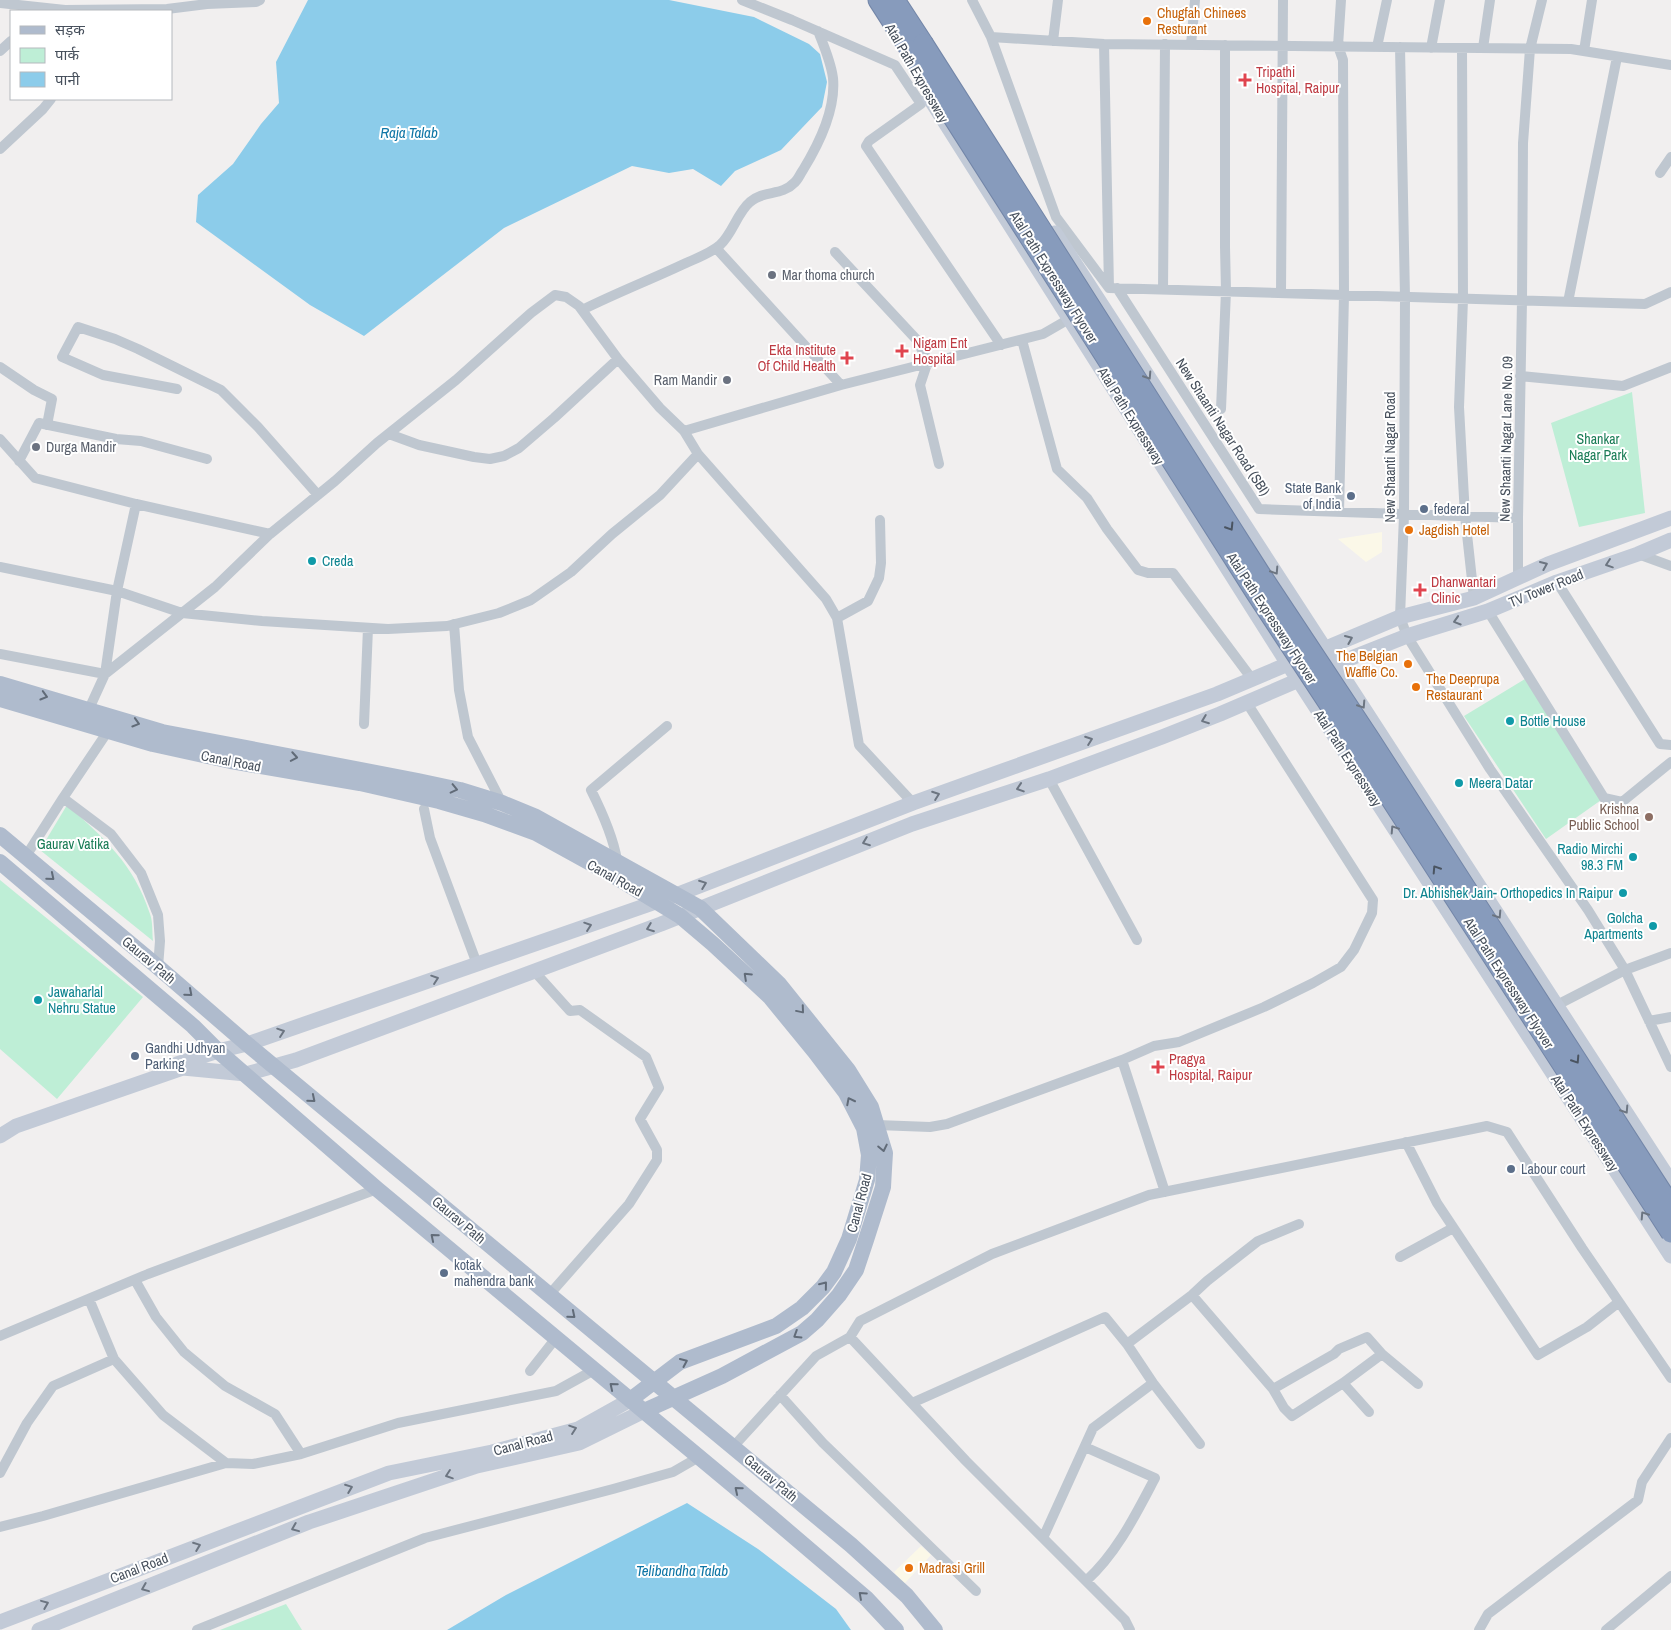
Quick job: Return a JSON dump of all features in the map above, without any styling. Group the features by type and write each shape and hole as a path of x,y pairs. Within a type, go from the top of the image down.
{"highway":[{"name":"Atal Path Expressway Flyover","path":"877,0 916,47 1375,747 1671,1206"},
{"name":"Atal Path Expressway Flyover","path":"897,0 916,47 1255,592 1671,1233"}],"main road":[{"name":"Atal Path Expressway","path":"877,0 936,108 1069,319 1298,681 1671,1256"},
{"path":"897,0 943,62 1671,1182"},
{"name":"TV Tower Road","path":"0,1130 51,1107 218,1051 247,1044 657,902 913,803 1217,694 1400,617 1474,598 1548,564 1671,518"},
{"name":"TV Tower Road","path":"0,1136 16,1126 183,1068 246,1074 296,1060 680,916 912,824 1049,779 1225,712 1336,664 1407,636 1488,611 1557,582 1638,554 1671,540"},
{"path":"0,684 162,732 401,777 460,790 502,803 536,817 617,860 700,908 779,984 848,1070 871,1107 870,1127 885,1153 883,1187 856,1270 839,1295 817,1320 802,1333 722,1376 644,1411"},
{"path":"1217,694 1225,712"},
{"name":"Canal Road","path":"0,698 153,744 205,756 360,783 438,801 484,814 536,833 680,916 713,944 770,997 815,1052 870,1127 868,1180 849,1239 834,1272 802,1308 776,1326 680,1362 630,1400 578,1429 492,1452 389,1473 0,1622"},
{"name":"Gaurav Path","path":"0,835 274,1067 851,1545 907,1596 935,1630"},
{"path":"0,862 193,1026 218,1051 377,1189 866,1598 896,1630"},
{"name":"Canal Road","path":"39,1630 309,1522 477,1466 579,1443 644,1411"}],"street":[{"path":"0,3 65,10 121,10 167,9 208,2 256,2 260,0"},
{"path":"742,0 895,65 921,104 869,141 866,146 1001,345"},
{"path":"972,0 991,37 1056,217 1113,288 1645,304 1671,292"},
{"path":"1053,40 1058,0"},
{"path":"1191,45 1195,0"},
{"path":"1281,293 1283,0"},
{"path":"1339,512 1344,295 1343,60 1338,46 1341,0"},
{"path":"1377,47 1387,0"},
{"path":"1431,48 1440,0"},
{"path":"1483,48 1490,0"},
{"name":"New Shaanti Nagar Lane No. 09","path":"1518,577 1523,143 1530,49 1542,0"},
{"path":"1584,51 1592,0"},
{"path":"582,310 716,248 727,237 749,202 760,195 784,191 795,183 813,154 832,104 833,78 826,50 818,31"},
{"path":"991,37 1104,44 1572,49 1671,65"},
{"path":"0,51 10,43"},
{"path":"1104,44 1113,288"},
{"path":"1163,290 1165,44"},
{"path":"1221,409 1226,291 1224,247 1225,45"},
{"name":"New Shaanti Nagar Road","path":"1400,47 1405,297 1404,515 1400,617"},
{"path":"1462,48 1463,299 1459,407 1465,516 1474,598"},
{"path":"1568,302 1617,56"},
{"path":"0,149 50,100"},
{"path":"1660,172 1671,157"},
{"path":"716,248 841,385"},
{"path":"835,252 916,338 928,361 920,385 939,464"},
{"name":"New Shaanti Nagar Road (SBI)","path":"1113,288 1259,509 1518,518"},
{"path":"0,654 104,674 215,587 270,534 456,380 531,313 556,295 566,297 579,306 618,359 660,408 684,431 698,454 826,599 837,618 859,745 913,803"},
{"path":"684,431 841,385 1043,334 1069,319"},
{"path":"177,390 103,375 62,357 78,327 116,339 221,390 258,427 318,495"},
{"path":"1022,340 1057,469 1087,498 1107,530 1138,570 1148,573 1173,573 1252,679"},
{"path":"389,434 419,445 474,458 490,459 504,456 518,448 554,418 618,359"},
{"path":"1520,376 1622,386 1671,366"},
{"path":"0,368 52,399 47,425"},
{"path":"20,461 39,424 116,439 141,441 207,459"},
{"path":"0,439 35,478 136,504 270,534"},
{"path":"0,567 116,591 182,613 262,621 388,629 446,626 499,613 530,600 571,572 612,534 660,495 698,454"},
{"path":"26,856 108,731 89,709 104,674 116,591 136,504"},
{"path":"837,618 868,601 879,578 881,563 880,520"},
{"path":"1638,554 1671,566"},
{"path":"1557,582 1660,744 1671,745"},
{"path":"1488,611 1604,798 1622,802 1671,762"},
{"path":"1400,617 1407,636 1490,769 1588,910 1625,970 1671,1067"},
{"path":"454,624 460,690 468,737 502,803"},
{"path":"364,724 368,628"},
{"path":"870,1127 930,1128 947,1124 1122,1060 1154,1046 1179,1042 1264,1007 1341,967 1354,950 1372,913 1374,900 1247,703"},
{"path":"617,860 615,846 598,804 590,790 666,726"},
{"path":"1049,779 1137,940"},
{"path":"63,798 111,834 141,873 158,915 160,941 158,967"},
{"path":"424,809 430,838 477,964"},
{"path":"1556,1005 1625,970 1671,953"},
{"path":"534,971 570,1011 580,1010 646,1057 659,1088 640,1119 657,1150 658,1160 629,1204 549,1295"},
{"path":"1649,1021 1671,1017"},
{"path":"1122,1060 1165,1192"},
{"path":"733,1447 816,1356 850,1337 860,1321 992,1254 1149,1195 1487,1126 1507,1132 1671,1378"},
{"path":"1406,1142 1437,1204 1538,1356 1587,1327 1619,1302"},
{"path":"0,1336 135,1280 377,1189"},
{"path":"1127,1344 1192,1295 1258,1241 1299,1224"},
{"path":"1400,1257 1453,1228"},
{"path":"135,1280 156,1317 184,1352 224,1386 275,1414 301,1454"},
{"path":"1192,1295 1274,1389 1284,1408 1292,1416 1343,1383 1382,1354"},
{"path":"89,1299 114,1359 163,1415 226,1463"},
{"path":"912,1403 1104,1317 1127,1344 1153,1383 1200,1444"},
{"path":"850,1337 966,1461 1125,1620 1130,1630"},
{"path":"1274,1389 1334,1354 1338,1349 1367,1337 1382,1354 1418,1384"},
{"path":"530,1370 556,1338"},
{"path":"0,1473 27,1423 53,1386 114,1359"},
{"path":"0,1527 226,1463 254,1464 301,1454 398,1423 556,1391 594,1370"},
{"path":"1043,1538 1093,1428 1153,1383"},
{"path":"1343,1383 1369,1412"},
{"path":"780,1395 823,1443 976,1591"},
{"path":"1478,1630 1488,1614 1638,1500 1642,1482 1671,1438"},
{"path":"1085,1447 1155,1478 1134,1520 1101,1568 1086,1581"},
{"path":"197,1630 425,1538 673,1472 700,1458"},
{"path":"1606,1630 1671,1576"}],"shaded area":[{"path":"1382,532 1382,552 1366,562 1338,539"},
{"path":"921,1546 931,1555 904,1584 894,1572"}],"green space":[{"name":"Shankar Nagar Park","path":"1632,392 1645,513 1579,527 1551,423"},
{"path":"1525,679 1604,798 1546,839 1464,716"},
{"name":"Gaurav Vatika","path":"67,805 105,841 126,866 143,896 150,914 153,941 40,850"},
{"path":"0,880 143,997 57,1099 0,1049"},
{"path":"286,1604 302,1630 220,1630"}],"water":[{"name":"Raja Talab","path":"308,0 669,0 754,17 809,44 820,54 827,82 822,107 781,150 735,171 721,186 693,169 669,173 632,166 504,228 364,336 310,305 196,222 198,195 233,164 261,124 279,103 276,62"},
{"name":"Telibandha Talab","path":"687,1503 758,1549 836,1609 851,1630 447,1630 506,1595"}],"place":[{"name":"Chugfah Chinees Resturant","path":"1147,21"},
{"name":"Tripathi Hospital, Raipur","path":"1245,80"},
{"name":"Mar thoma church","path":"772,275"},
{"name":"Nigam Ent Hospital","path":"902,351"},
{"name":"Ekta Institute Of Child Health","path":"847,358"},
{"name":"Ram Mandir","path":"727,380"},
{"name":"Durga Mandir","path":"36,447"},
{"name":"State Bank of India","path":"1351,496"},
{"name":"federal","path":"1424,509"},
{"name":"Jagdish Hotel","path":"1409,530"},
{"name":"Creda","path":"312,561"},
{"name":"Dhanwantari Clinic","path":"1420,590"},
{"name":"The Belgian Waffle Co.","path":"1408,664"},
{"name":"The Deeprupa Restaurant","path":"1416,687"},
{"name":"Bottle House","path":"1510,721"},
{"name":"Meera Datar","path":"1459,783"},
{"name":"Krishna Public School","path":"1649,817"},
{"name":"Radio Mirchi 98.3 FM","path":"1633,857"},
{"name":"Dr. Abhishek Jain- Orthopedics In Raipur","path":"1623,893"},
{"name":"Golcha Apartments","path":"1653,926"},
{"name":"Jawaharlal Nehru Statue","path":"38,1000"},
{"name":"Gandhi Udhyan Parking","path":"135,1056"},
{"name":"Pragya Hospital, Raipur","path":"1158,1067"},
{"name":"Labour court","path":"1511,1169"},
{"name":"kotak mahendra bank","path":"444,1273"},
{"name":"Madrasi Grill","path":"909,1568"}]}
